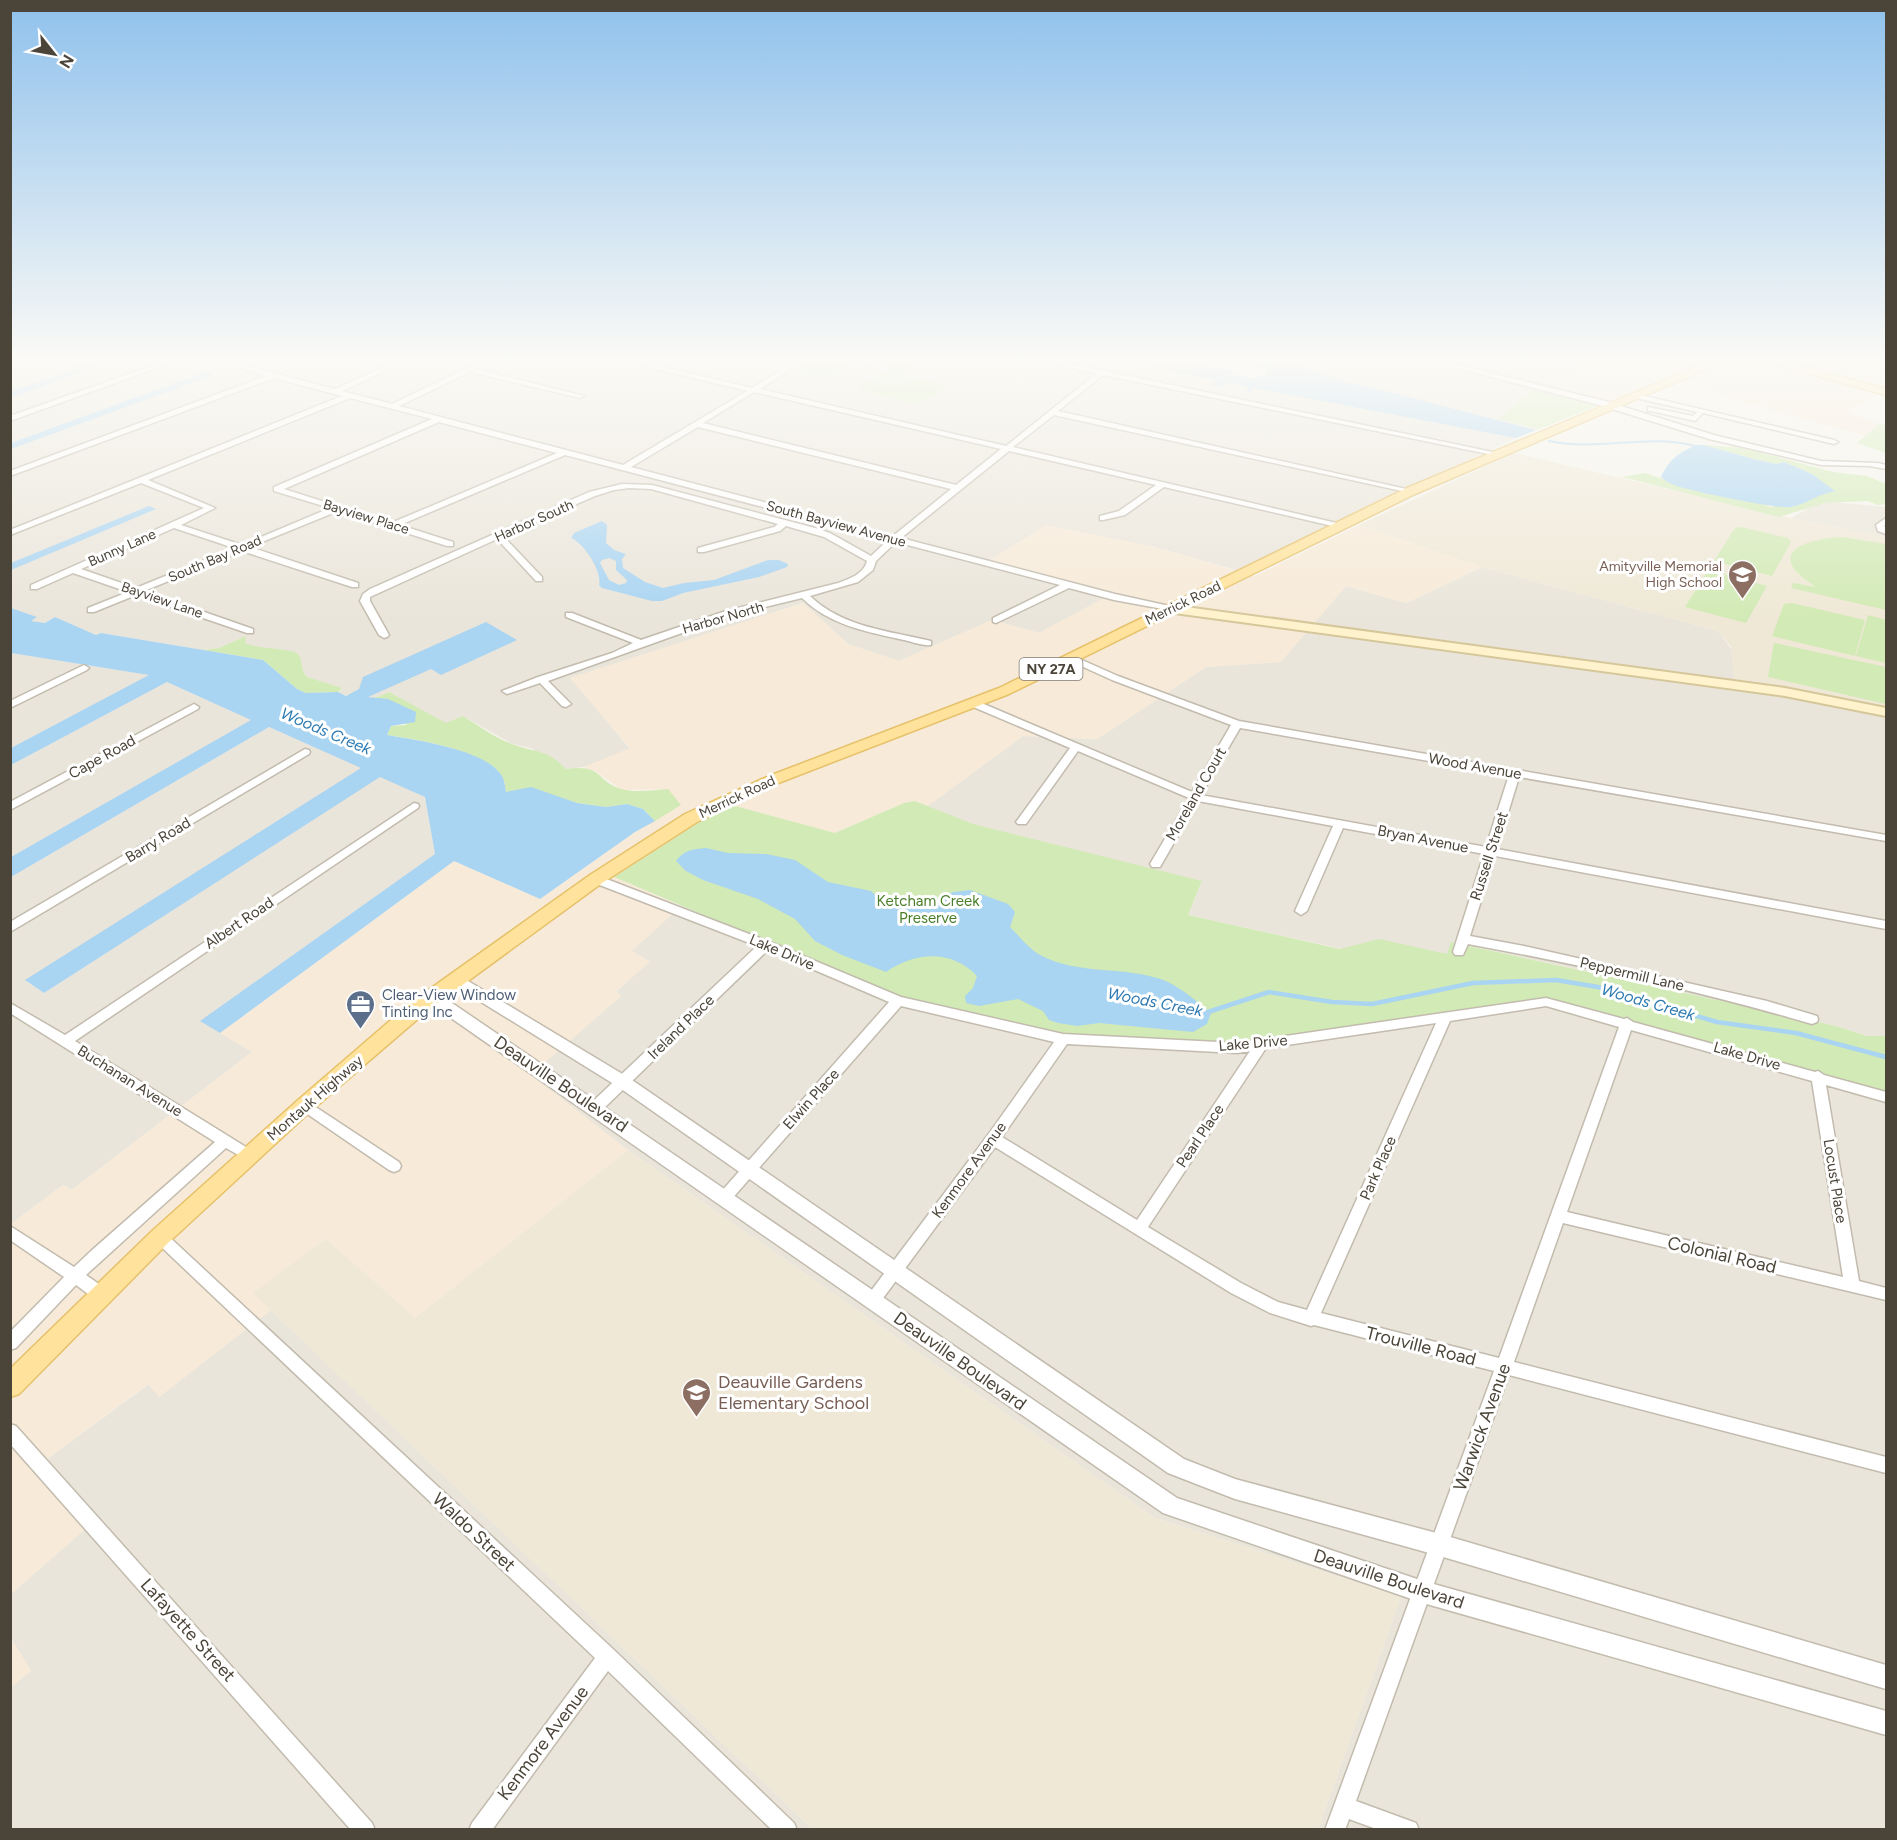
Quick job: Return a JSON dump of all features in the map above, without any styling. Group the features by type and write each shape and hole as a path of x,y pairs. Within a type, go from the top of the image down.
{"main road":[{"name":"Merrick Road","path":"648,844 691,818 765,783 975,704 1072,659 1411,491 1513,448"},
{"path":"1171,609 1785,692 1887,712"},
{"name":"Montauk Highway","path":"10,1386 160,1237 420,1006 648,844"}],"street":[{"path":"10,474 80,448"},
{"path":"10,533 220,448"},
{"name":"Bayview Place","path":"372,448 277,489 450,544"},
{"name":"South Bayview Avenue","path":"546,448 1148,606 1171,609"},
{"path":"624,468 657,448"},
{"path":"794,448 957,488"},
{"path":"1007,448 1341,525"},
{"name":"Harbor North","path":"507,690 615,655 641,643 729,613 805,596 855,580 870,568 872,560 893,540 1007,448"},
{"path":"1215,448 1411,491"},
{"path":"1468,448 1498,454"},
{"path":"1758,448 1839,466 1863,462 1887,467"},
{"path":"393,525 565,453"},
{"name":"Bunny Lane","path":"34,587 211,508 141,480"},
{"path":"1103,518 1122,513 1163,484"},
{"name":"Harbor South","path":"384,635 365,602 366,596 390,583 603,490 626,485 652,487 785,522 827,535 872,560"},
{"name":"South Bay Road","path":"91,610 338,508"},
{"path":"701,550 777,529 785,522"},
{"path":"174,525 356,585"},
{"path":"499,537 539,579"},
{"name":"Bayview Lane","path":"74,570 250,631"},
{"path":"996,620 1068,585"},
{"path":"805,596 813,606 831,617 928,643"},
{"path":"569,615 641,643"},
{"name":"Wood Avenue","path":"1072,659 1115,678 1237,724 1887,838"},
{"path":"10,705 84,668"},
{"path":"541,679 566,704"},
{"name":"Bryan Avenue","path":"975,704 1195,797 1887,925"},
{"name":"Cape Road","path":"10,807 194,707"},
{"name":"Moreland Court","path":"1156,864 1237,724"},
{"path":"1022,822 1076,747"},
{"name":"Barry Road","path":"10,928 305,752"},
{"name":"Russell Street","path":"1461,945 1515,773"},
{"name":"Albert Road","path":"65,1041 414,806"},
{"path":"1301,911 1340,823"},
{"name":"Lake Drive","path":"596,879 766,945 898,1001 1063,1039 1237,1048 1546,1002 1887,1096"},
{"name":"Ireland Place","path":"595,1108 766,945"},
{"name":"Peppermill Lane","path":"1461,945 1524,950 1755,1002 1812,1019"},
{"name":"Deauville Boulevard","path":"1887,1677 1440,1545 1235,1489 1176,1466 623,1082 468,986 444,989 444,1005 1171,1506 1423,1592 1887,1723"},
{"name":"Elwin Place","path":"725,1197 898,1001"},
{"name":"Buchanan Avenue","path":"10,1008 249,1156"},
{"name":"Park Place","path":"1311,1319 1445,1018"},
{"name":"Warwick Avenue","path":"1335,1830 1627,1023"},
{"name":"Kenmore Avenue","path":"873,1300 993,1139 1063,1039"},
{"name":"Pearl Place","path":"1139,1228 1261,1045"},
{"name":"Locust Place","path":"1818,1076 1852,1286"},
{"path":"305,1106 394,1166"},
{"name":"Trouville Road","path":"993,1139 1256,1299 1275,1308 1887,1465"},
{"path":"10,1343 96,1255 225,1141"},
{"name":"Colonial Road","path":"1558,1216 1887,1294"},
{"path":"10,1232 101,1294"},
{"name":"Waldo Street","path":"160,1237 607,1657 787,1830"},
{"name":"Lafayette Street","path":"10,1431 365,1830"},
{"name":"Kenmore Avenue","path":"479,1830 607,1657"},
{"path":"1343,1807 1409,1830"}],"shaded area":[{"path":"11,448 1495,448 1236,570 1151,546 1107,597 1039,633 992,620 899,661 848,644 803,603 571,678 630,749 584,767 566,769 531,748 512,744 463,716 446,724 389,692 375,698 347,696 338,692 342,689 307,677 299,655 280,649 255,648 244,643 246,636 219,648 203,650 101,633 96,635 55,617 45,623 30,621 36,617 11,608"},
{"name":"Amityville Memorial High School","path":"1514,453 1791,518 1886,537 1886,708 1734,680 1731,647 1718,631 1482,567 1359,525"},
{"path":"1822,501 1886,507 1886,537 1791,518"},
{"path":"1046,525 1151,546 1255,576 1359,525 1482,567 1406,603 1346,586 1281,662 1206,667 1097,739 1023,736 928,806 915,801 904,803 835,833 728,804 614,877 681,906 632,951 650,962 616,991 621,996 531,1075 628,1150 415,1318 326,1239 254,1293 271,1310 159,1397 148,1384 43,1462 93,1522 11,1594 11,1224 63,1185 72,1190 252,1052 220,1033 454,861 540,899 635,832 680,805 668,789 622,790 597,772 584,767 630,748 570,678 803,603 848,644 899,661 992,620 1039,633 1106,597 982,565"},
{"path":"1482,567 1718,631 1732,650 1734,680 1886,708 1886,1042 1836,1026 1452,942 1442,971 1188,915 1202,882 920,811 1023,736 1097,739 1206,667 1280,662 1346,586 1406,603"},
{"path":"11,653 150,675 11,748"},
{"path":"167,682 252,720 11,857 11,765"},
{"path":"269,727 362,768 26,981 44,993 380,776 425,797 435,854 201,1021 252,1052 72,1190 63,1185 11,1224 11,877"},
{"path":"681,906 897,997 1230,1045 1543,998 1886,1091 1886,1829 1318,1829 1401,1597 1155,1518 628,1150 530,1075 621,996 616,992 649,961 631,951"},
{"name":"Deauville Gardens Elementary School","path":"628,1150 1155,1518 1401,1597 1318,1829 812,1829 253,1293 326,1239 415,1318"},
{"path":"271,1310 812,1829 11,1829 11,1687 31,1671 11,1638 11,1594 93,1522 43,1462 149,1384 160,1396"},
{"path":"11,1638 31,1671 10,1687"}],"green space":[{"path":"1714,448 1743,448 1833,472 1867,476 1886,484 1886,504 1878,505 1867,501 1825,503 1779,517 1622,477 1645,473 1703,492 1755,501 1771,507 1834,491 1812,474 1784,462 1776,464"},
{"path":"1871,448 1886,448 1886,453"},
{"path":"1741,527 1788,538 1791,542 1772,576 1714,561 1735,528"},
{"path":"1843,537 1886,544 1886,610 1791,588 1793,583 1816,587 1792,566 1790,557 1794,550 1814,541"},
{"path":"1708,570 1767,586 1746,623 1685,607"},
{"path":"1792,603 1865,620 1855,656 1772,636 1784,604"},
{"path":"1868,615 1886,620 1886,663 1856,656"},
{"path":"246,636 245,643 251,645 295,652 299,655 307,677 342,688 338,692 306,693 297,689 263,660 203,650 219,648"},
{"path":"1774,643 1886,667 1886,704 1768,677"},
{"path":"389,692 446,723 463,716 506,741 546,754 566,769 578,768 593,771 613,786 621,789 638,791 668,789 681,805 655,821 643,809 627,804 606,807 577,803 531,788 506,792 503,778 483,760 451,748 387,735 391,726 407,725 375,698"},
{"name":"Ketcham Creek Preserve","path":"915,801 973,824 1202,881 1188,915 1340,949 1379,939 1447,954 1451,942 1836,1026 1867,1036 1886,1036 1886,1091 1543,998 1230,1045 1138,1041 1048,1031 897,997 614,877 728,804 835,833 904,803"}],"water":[{"path":"1690,448 1714,448 1776,464 1784,462 1812,474 1835,491 1797,506 1784,507 1736,500 1686,488 1670,483 1661,477 1667,466"},
{"path":"149,506 156,509 11,570 11,563"},
{"path":"602,521 607,525 606,543 614,550 626,554 622,559 623,568 645,582 663,588 714,580 768,560 779,560 788,564 787,567 759,577 683,593 662,601 652,601 602,588 591,558 581,545 571,538 574,533","holes":["609,558 616,561 616,570 627,580 626,583 619,585 609,580 600,563"]},
{"path":"11,608 37,617 31,621 45,623 55,617 96,635 101,633 263,660 297,689 306,693 338,692 346,696 359,689 363,677 486,622 517,640 441,675 431,669 368,697 388,699 416,712 415,722 391,726 387,735 451,748 483,760 495,768 503,778 506,792 531,787 577,803 606,807 627,804 643,809 655,821 635,832 540,899 454,861 220,1033 200,1021 435,854 425,797 380,777 44,993 25,980 361,768 269,727 11,877 11,857 251,720 167,682 11,765 11,748 149,675 11,653"},
{"path":"706,848 728,853 766,854 795,860 828,882 871,891 884,903 901,907 918,906 953,892 970,890 1008,904 1015,912 1010,927 1040,955 1070,966 1134,973 1166,981 1211,1013 1207,1024 1193,1032 1099,1023 1077,1026 1058,1023 1049,1020 1043,1011 1018,999 979,1006 966,1003 965,996 973,988 977,976 956,961 933,956 921,957 897,965 886,972 842,955 815,941 795,919 758,899 703,880 686,871 676,861 689,851"}],"waterway":[{"name":"Woods Creek","path":"1208,1012 1269,992 1332,1002 1372,1004 1473,983 1556,980 1598,987 1717,1022 1796,1033 1886,1057"}],"place":[{"name":"Amityville Memorial High School","path":"1743,600"},
{"name":"Clear-View Window Tinting Inc","path":"361,1030"},
{"name":"Deauville Gardens Elementary School","path":"697,1418"}]}
